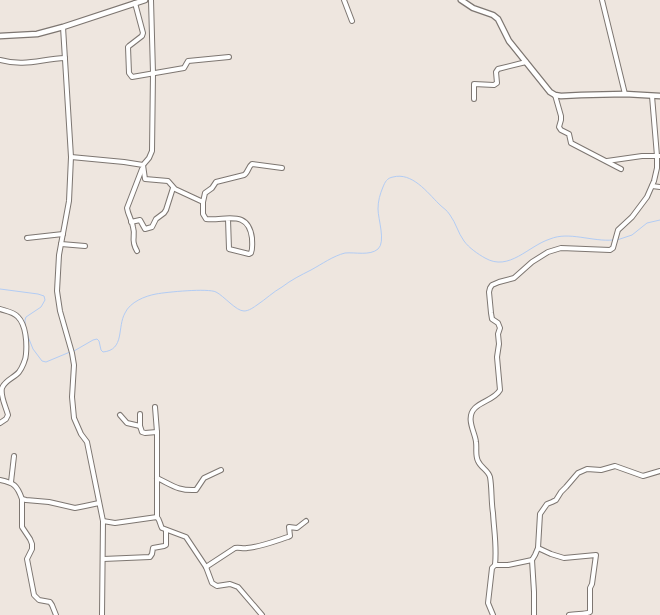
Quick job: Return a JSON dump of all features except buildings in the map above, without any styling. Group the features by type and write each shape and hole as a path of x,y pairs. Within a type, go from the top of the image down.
{"street":[{"path":"0,36 37,34 63,27 133,2 145,0"},
{"path":"137,251 133,241 134,228 127,208 143,166 152,151 151,0"},
{"path":"344,0 352,21"},
{"path":"461,0 473,8 493,15 498,19 506,37 554,95 561,116 560,128 569,134 571,142 621,169"},
{"path":"602,0 625,94"},
{"path":"133,2 143,33 142,36 128,47 129,72 132,77 184,68 188,61 229,57"},
{"path":"63,27 71,158 69,201 61,244 57,291 60,312 72,353 74,374 72,402 74,418 81,434 88,442 104,521 102,615"},
{"path":"0,60 18,64 65,58"},
{"path":"474,99 474,84 495,85 498,69 526,62"},
{"path":"554,95 625,94 660,96"},
{"path":"493,615 488,603 491,572 495,565 496,552 490,476 477,460 476,444 471,422 471,416 475,408 497,395 500,390 497,357 500,328 498,323 492,319 490,288 499,282 514,278 532,262 554,250 561,248 610,250 615,246 617,233 647,197 657,168 658,156 652,96"},
{"path":"607,161 642,156 658,156"},
{"path":"71,158 124,162 143,166"},
{"path":"228,219 229,249 251,254 251,230 245,221 238,218 206,219 203,214 202,202 205,193 216,182 246,174 252,164 282,168"},
{"path":"143,166 145,179 168,180 173,188 202,202"},
{"path":"652,186 660,187"},
{"path":"131,222 140,220 144,228 152,228 156,219 166,210 173,188"},
{"path":"27,238 63,234"},
{"path":"61,244 85,246"},
{"path":"0,309 15,314 21,320 26,340 26,356 18,372 3,386 2,394 8,415 0,422"},
{"path":"155,408 157,432 157,517 160,526 186,537 206,566 214,585 230,584 238,587 262,615"},
{"path":"140,414 140,426 143,433 157,432"},
{"path":"120,415 125,422 140,426"},
{"path":"11,482 14,456"},
{"path":"534,615 532,560 538,548 540,514 546,504 556,500 578,473 586,469 602,470 615,466 643,476 660,471"},
{"path":"157,478 177,489 196,490 204,478 221,470"},
{"path":"0,480 11,482 17,488 22,499 22,527 32,544 27,559 34,595 39,600 50,602 56,615"},
{"path":"22,499 75,508 99,503"},
{"path":"104,521 115,523 157,517"},
{"path":"206,566 237,547 244,549 288,537 290,536 289,527 297,528 306,521"},
{"path":"103,559 150,556 153,548 166,545 166,530"},
{"path":"538,548 564,558 596,555 590,588 590,612 585,615 576,613 569,615"},
{"path":"495,565 508,565 532,560"}],"waterway":[{"path":"74,351 97,339 103,352 115,347 127,309 138,300 147,296 178,291 212,291 219,294 237,309 246,311 292,280 336,256 345,253 375,251 380,246 381,241 378,209 379,198 385,182 393,177 407,177 419,184 449,213 468,246 482,256 494,261 510,260 542,242 557,237 573,236 597,240 613,240"},
{"path":"617,240 632,235 647,223 660,220"},
{"path":"0,289 44,296 45,300 41,307 26,317 25,326"},
{"path":"27,334 33,349 42,361 46,362 70,352"}]}
